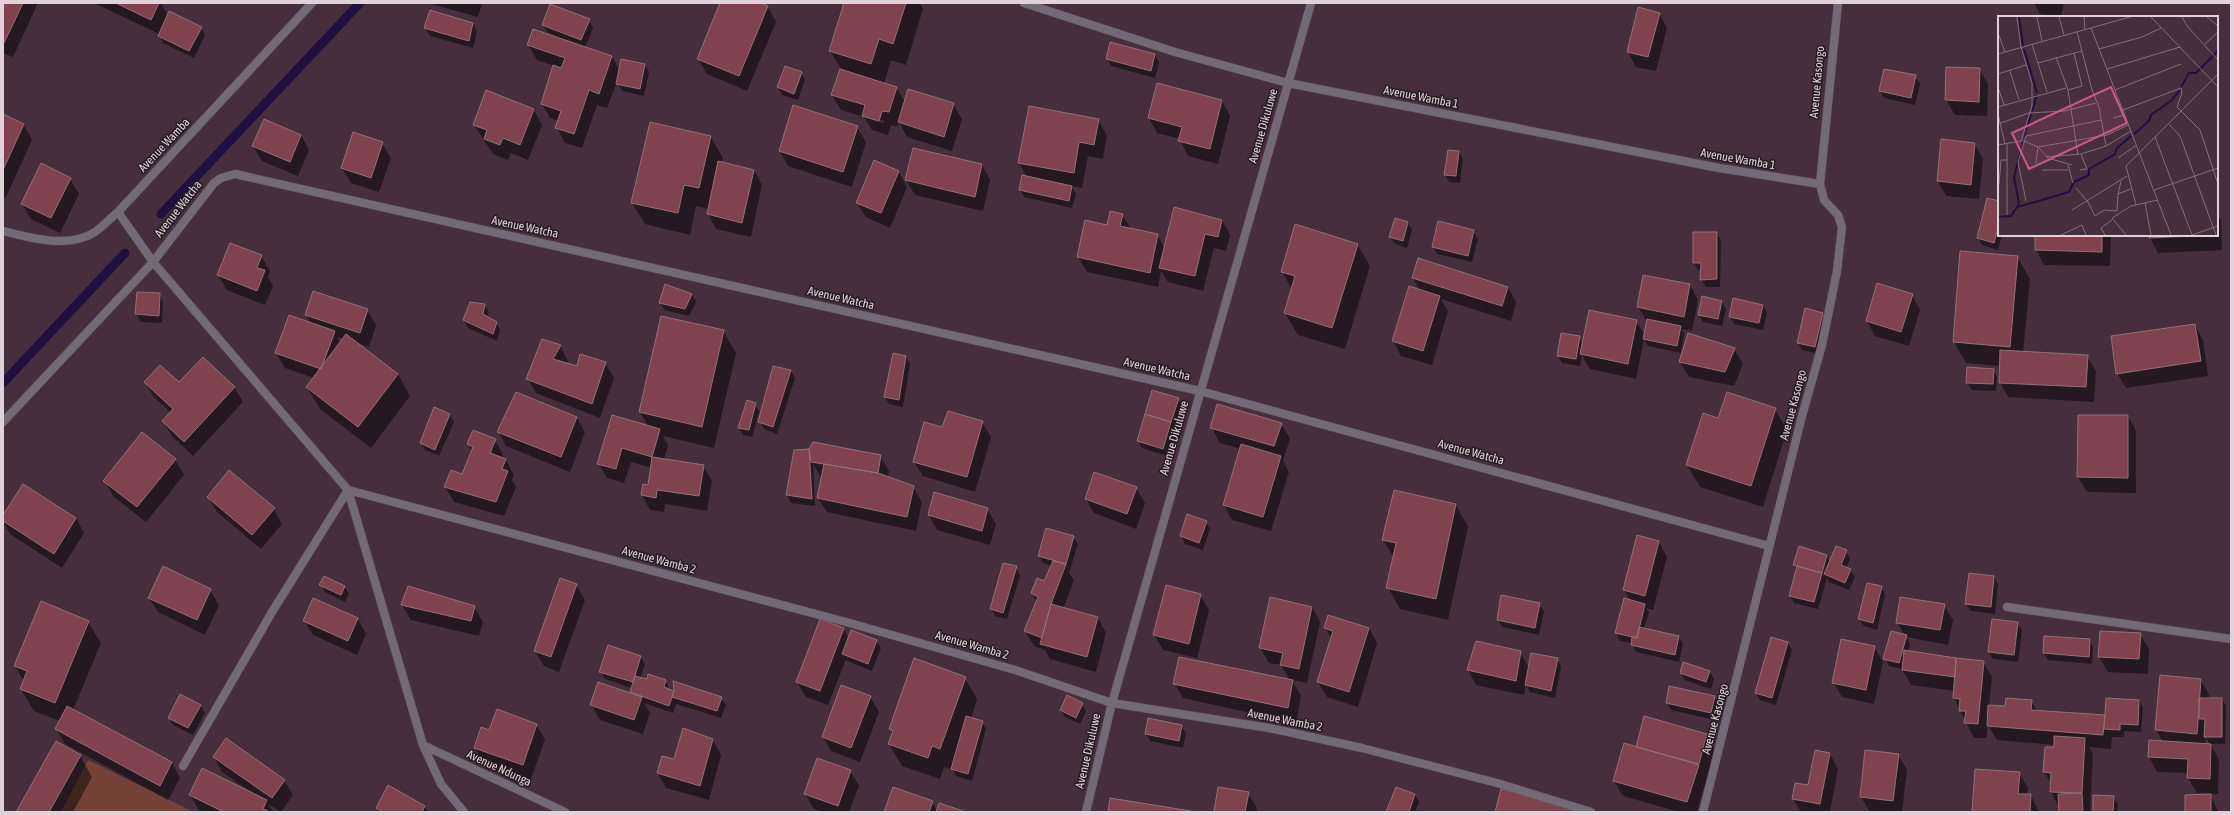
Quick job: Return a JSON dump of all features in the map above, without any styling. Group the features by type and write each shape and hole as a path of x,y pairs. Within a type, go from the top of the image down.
{"street":[{"name":"Avenue Wamba","path":"3,231 25,237 70,240 94,232 118,212 312,3"},
{"name":"Avenue Wamba 1","path":"1024,3 1175,52 1288,83 1719,168 1820,184"},
{"name":"Avenue Dikuluwe","path":"1086,812 1112,703 1311,3"},
{"name":"Avenue Kasongo","path":"1703,812 1822,345 1837,272 1842,227 1838,215 1824,200 1820,184 1838,3"},
{"name":"Avenue Watcha","path":"3,422 153,262 214,183 235,174 1200,391 1770,546"},
{"path":"118,212 153,262 348,490 423,745 441,784 464,812"},
{"path":"183,766 272,612 348,490"},
{"name":"Avenue Wamba 2","path":"348,490 846,622 1015,670 1112,703 1269,728 1362,748 1497,783 1590,812"},
{"path":"2007,606 2231,638"},
{"name":"Avenue Ndunga","path":"423,745 564,812"}],"shaded area":[{"path":"88,760 194,812 61,812"}],"building":[{"path":"3,3 23,3 4,43 3,42"},
{"path":"116,3 159,3 151,20"},
{"path":"720,3 761,3 768,6 739,76 697,59"},
{"path":"844,3 906,3 893,44 879,39 871,64 829,51"},
{"path":"550,4 590,19 581,40 542,25"},
{"path":"1638,7 1660,13 1648,57 1627,52"},
{"path":"430,10 473,23 469,41 424,28"},
{"path":"169,11 202,27 189,51 158,36"},
{"path":"533,29 612,56 599,94 589,90 574,134 555,128 561,111 541,104 553,65 561,68 565,58 527,45"},
{"path":"1110,42 1155,54 1151,71 1106,59"},
{"path":"621,59 645,64 640,89 616,84"},
{"path":"785,66 802,72 794,94 777,87"},
{"path":"1946,67 1980,68 1979,102 1945,100"},
{"path":"840,69 897,87 889,112 882,111 879,121 862,116 865,105 831,95"},
{"path":"1884,69 1916,75 1911,98 1879,91"},
{"path":"1157,83 1222,100 1210,149 1178,141 1182,127 1148,118"},
{"path":"908,89 954,103 944,137 898,122"},
{"path":"486,90 534,109 520,145 503,138 500,145 484,139 487,130 473,125"},
{"path":"793,105 858,126 843,172 779,151"},
{"path":"1029,106 1099,119 1094,145 1079,142 1074,173 1018,163"},
{"path":"3,114 24,124 3,170"},
{"path":"264,119 301,135 290,162 252,146"},
{"path":"650,122 711,136 699,188 684,185 678,213 631,203"},
{"path":"353,132 383,142 371,178 341,168"},
{"path":"1941,139 1975,143 1971,185 1937,181"},
{"path":"913,148 982,164 975,197 905,180"},
{"path":"1448,150 1459,151 1456,176 1444,175"},
{"path":"874,160 899,171 881,213 856,203"},
{"path":"718,161 754,170 742,223 707,214"},
{"path":"41,163 71,178 51,218 21,204"},
{"path":"1022,175 1072,186 1069,201 1019,190"},
{"path":"1987,198 1998,201 1998,228 1994,243 1977,238"},
{"path":"1174,207 1222,220 1218,237 1205,234 1195,276 1159,268"},
{"path":"1110,211 1123,214 1120,226 1158,234 1150,273 1077,257 1085,220 1107,225"},
{"path":"1395,218 1408,222 1403,241 1389,237"},
{"path":"1438,221 1474,230 1468,256 1432,247"},
{"path":"1295,224 1358,244 1332,328 1284,313 1295,276 1281,272"},
{"path":"1693,232 1717,232 1717,279 1700,280 1701,263 1693,263"},
{"path":"2035,236 2102,236 2102,252 2035,250"},
{"path":"2149,236 2192,236 2149,238"},
{"path":"230,243 262,255 257,268 265,270 257,291 217,275"},
{"path":"1960,251 2018,256 2010,347 1953,342"},
{"path":"1418,258 1508,287 1502,306 1412,278"},
{"path":"1643,275 1690,284 1684,317 1637,307"},
{"path":"1877,283 1913,294 1901,332 1866,321"},
{"path":"665,284 692,294 685,309 659,303"},
{"path":"1409,286 1440,296 1423,351 1392,341"},
{"path":"313,291 368,309 360,333 305,315"},
{"path":"137,292 160,293 159,316 135,314"},
{"path":"1702,296 1722,301 1718,319 1698,315"},
{"path":"1733,298 1763,305 1759,323 1729,317"},
{"path":"470,302 485,304 483,314 497,322 493,334 463,320"},
{"path":"1805,308 1823,313 1815,347 1797,343"},
{"path":"1589,310 1637,320 1628,364 1580,354"},
{"path":"289,315 335,331 321,369 275,353"},
{"path":"661,316 724,330 702,427 639,412"},
{"path":"1647,319 1681,326 1677,346 1643,339"},
{"path":"2195,324 2201,361 2116,374 2111,336"},
{"path":"1561,333 1580,336 1576,359 1557,356"},
{"path":"1688,333 1735,348 1725,372 1679,362"},
{"path":"346,334 398,374 358,427 306,387"},
{"path":"542,339 561,345 553,359 577,366 580,354 606,362 592,404 526,379"},
{"path":"2000,350 2088,355 2086,387 1999,383"},
{"path":"893,353 906,356 899,400 884,397"},
{"path":"203,357 235,387 184,442 162,421 173,409 144,382 160,365 179,382"},
{"path":"773,366 791,370 773,427 758,422"},
{"path":"1967,367 1994,369 1993,384 1966,383"},
{"path":"1152,390 1179,398 1171,422 1145,414"},
{"path":"516,392 577,417 561,457 497,432"},
{"path":"1727,392 1776,408 1751,486 1686,465 1703,413 1718,418"},
{"path":"747,400 756,403 749,430 738,428"},
{"path":"1217,404 1282,423 1274,446 1210,428"},
{"path":"434,407 450,414 435,450 420,443"},
{"path":"948,411 983,421 967,477 913,462 924,422 942,427"},
{"path":"1145,414 1171,422 1163,449 1137,441"},
{"path":"612,415 660,429 652,457 622,448 616,469 597,464"},
{"path":"2078,415 2128,415 2128,478 2077,477"},
{"path":"473,430 496,439 490,453 506,459 502,469 508,471 496,502 444,487 451,470 462,474 473,447 467,444"},
{"path":"142,432 176,459 137,507 103,481"},
{"path":"813,442 881,455 878,473 811,462 809,449"},
{"path":"1241,444 1281,456 1263,517 1223,505"},
{"path":"809,449 812,499 786,495 794,450"},
{"path":"652,457 704,465 699,496 657,490 656,498 641,495 643,484 648,485"},
{"path":"824,464 878,473 914,486 907,517 817,498"},
{"path":"229,470 275,508 252,535 207,497"},
{"path":"1094,472 1137,487 1127,514 1085,499"},
{"path":"23,484 76,518 54,554 3,521 3,515"},
{"path":"1394,490 1456,504 1436,599 1386,588 1396,543 1382,540"},
{"path":"934,492 988,508 982,531 928,515"},
{"path":"1187,514 1207,521 1199,543 1180,536"},
{"path":"1046,528 1074,536 1066,564 1038,556"},
{"path":"1637,535 1659,541 1645,596 1623,590"},
{"path":"1799,546 1827,555 1822,573 1793,565"},
{"path":"1836,546 1847,550 1841,565 1851,569 1845,583 1824,574"},
{"path":"1053,561 1066,564 1051,604 1042,638 1024,631 1038,597 1031,593 1037,578 1044,581"},
{"path":"1003,563 1017,566 1003,613 990,609"},
{"path":"163,566 211,589 197,620 148,598"},
{"path":"1797,566 1822,573 1814,602 1789,596"},
{"path":"1969,573 1994,576 1991,607 1965,604"},
{"path":"324,576 345,586 341,595 319,585"},
{"path":"560,578 577,584 551,657 534,651"},
{"path":"1867,583 1882,586 1873,623 1858,619"},
{"path":"1166,585 1201,594 1189,644 1153,635"},
{"path":"408,586 475,606 471,621 401,605"},
{"path":"1501,595 1540,603 1535,628 1497,620"},
{"path":"1270,597 1312,607 1299,669 1280,665 1283,653 1259,648"},
{"path":"1900,597 1945,604 1940,630 1896,623"},
{"path":"313,598 358,618 348,641 303,621"},
{"path":"1624,598 1645,604 1637,638 1615,633"},
{"path":"41,601 89,621 55,703 20,689 27,671 14,666"},
{"path":"1051,604 1098,617 1087,657 1040,644"},
{"path":"1328,615 1369,628 1349,692 1317,682 1333,631 1324,628"},
{"path":"820,619 844,628 820,691 796,682"},
{"path":"1992,619 2018,622 2014,655 1988,652"},
{"path":"1639,627 1679,636 1675,655 1631,645 1632,637 1637,638"},
{"path":"851,630 877,640 868,664 842,654"},
{"path":"1891,631 1907,635 1899,663 1883,659"},
{"path":"2100,631 2141,633 2139,659 2098,657"},
{"path":"2044,636 2090,639 2089,657 2043,653"},
{"path":"1771,637 1788,642 1772,698 1755,693"},
{"path":"1841,639 1875,646 1866,690 1832,683"},
{"path":"1476,641 1521,651 1516,681 1467,670"},
{"path":"608,645 641,656 633,682 599,672"},
{"path":"1904,650 1956,658 1955,677 1902,670"},
{"path":"1531,653 1558,658 1551,691 1525,685"},
{"path":"1179,657 1293,680 1288,708 1173,684"},
{"path":"914,658 966,677 940,749 932,746 928,758 888,744 893,731 889,729"},
{"path":"1956,658 1984,661 1978,724 1964,723 1966,711 1959,711 1960,699 1953,698"},
{"path":"1683,662 1710,671 1706,682 1680,673"},
{"path":"648,674 666,680 664,687 674,691 669,706 630,692 635,676 647,679"},
{"path":"2160,675 2201,679 2197,734 2155,730"},
{"path":"673,681 722,697 717,711 672,697 674,691"},
{"path":"598,682 642,697 634,720 590,705"},
{"path":"841,685 871,696 851,748 822,737"},
{"path":"1669,686 1715,696 1711,713 1666,703"},
{"path":"180,694 201,705 188,728 168,718"},
{"path":"1067,695 1083,703 1076,718 1060,710"},
{"path":"2006,698 2032,700 2031,710 2105,715 2103,735 1987,726 1988,705 2005,706"},
{"path":"2106,698 2139,700 2138,725 2120,724 2120,730 2104,729"},
{"path":"2199,698 2222,698 2222,737 2204,737 2205,719 2199,719"},
{"path":"67,706 172,762 160,786 55,729"},
{"path":"497,709 537,724 523,765 474,748 481,727 489,730"},
{"path":"966,716 983,721 968,774 951,769"},
{"path":"1644,716 1707,734 1699,764 1636,747"},
{"path":"1148,718 1182,725 1179,741 1145,734"},
{"path":"683,728 713,739 700,786 657,773 662,756 674,759"},
{"path":"2054,736 2085,738 2082,793 2050,792 2051,773 2043,772 2045,747 2054,747"},
{"path":"226,738 285,780 272,798 213,757"},
{"path":"2149,740 2211,744 2210,779 2187,778 2188,759 2148,757"},
{"path":"56,741 81,755 49,812 16,812"},
{"path":"1624,743 1699,765 1687,802 1613,781"},
{"path":"1815,750 1830,753 1820,804 1792,799 1795,783 1808,785"},
{"path":"1865,750 1899,754 1893,801 1860,797"},
{"path":"817,758 851,770 838,806 804,794"},
{"path":"202,768 267,800 263,809 270,812 224,812 189,795"},
{"path":"1975,769 2020,772 2018,794 2031,794 2030,812 1972,812"},
{"path":"388,785 425,806 422,812 383,812 376,808"},
{"path":"893,787 933,801 929,812 884,812"},
{"path":"1218,787 1249,792 1245,812 1214,812"},
{"path":"1396,787 1415,794 1409,812 1386,812"},
{"path":"1501,789 1588,812 1495,812"},
{"path":"2082,793 2083,812 2059,812 2058,794"},
{"path":"2211,794 2211,812 2185,812 2185,795"},
{"path":"2093,795 2114,796 2113,812 2093,812"},
{"path":"1110,798 1197,812 1108,812"},
{"path":"939,803 966,812 936,812"}],"waterway":[{"path":"161,214 360,3"},
{"path":"3,383 125,253"}]}
